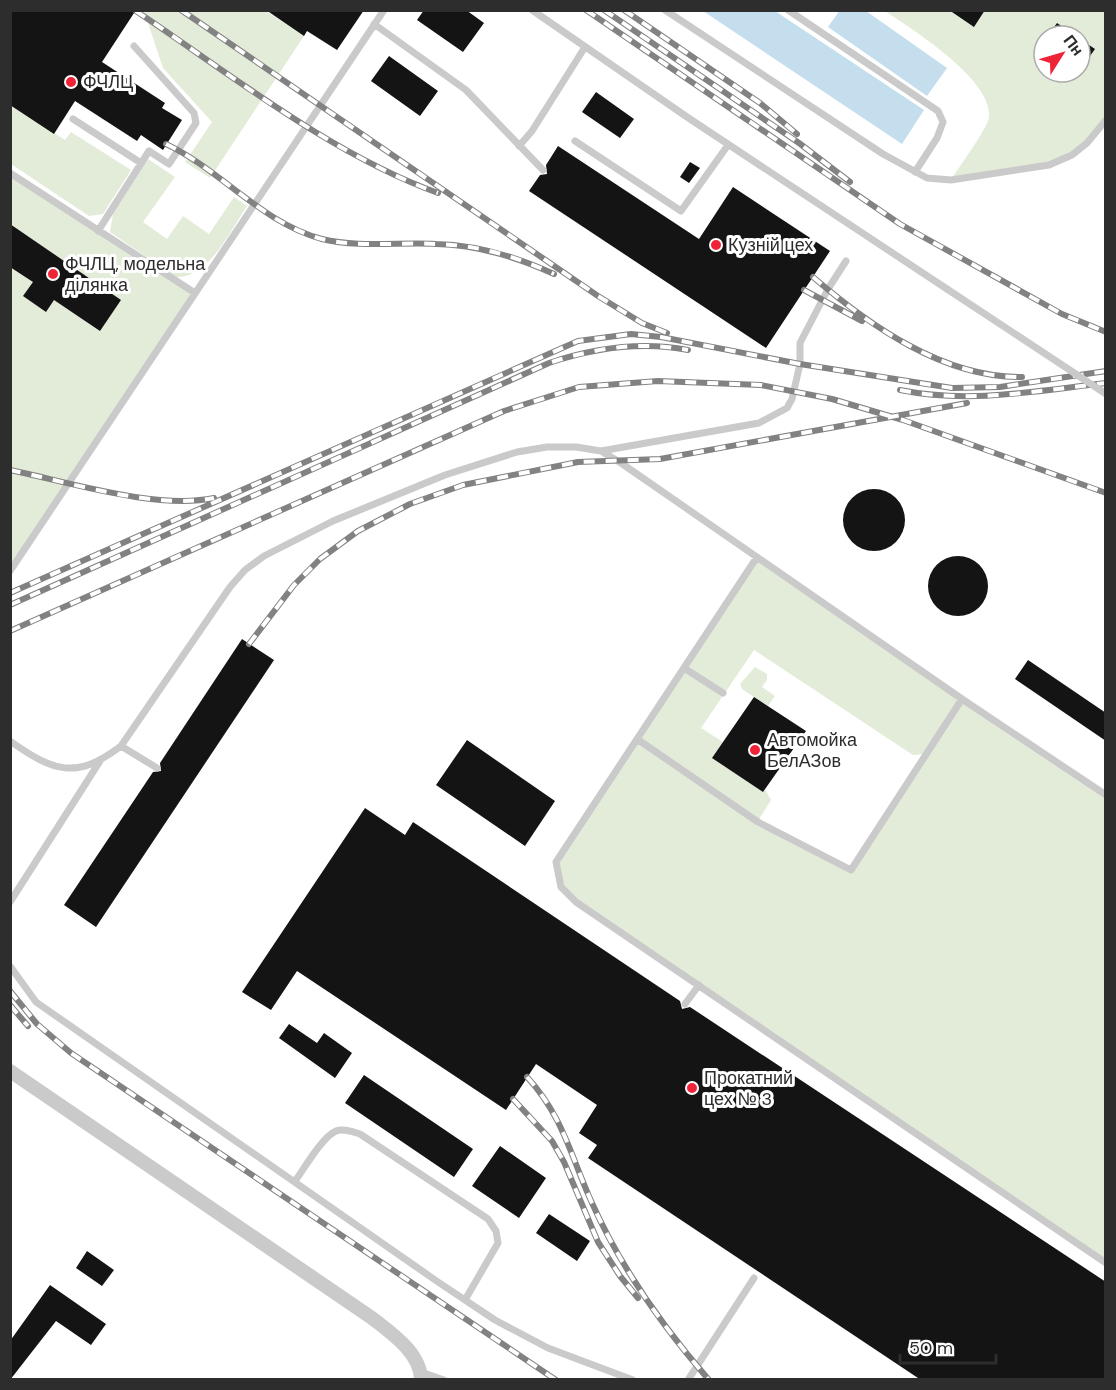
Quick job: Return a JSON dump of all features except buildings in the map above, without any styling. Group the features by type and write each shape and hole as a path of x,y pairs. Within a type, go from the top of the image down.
{"street":[{"path":"10,1071 372,1318 404,1344 421,1376"}],"lane":[{"path":"10,571 384,10"},
{"path":"532,10 728,145 1106,394"},
{"path":"665,10 927,178 951,180 1049,165 1072,155 1087,143 1106,120"},
{"path":"788,10 938,111 943,122 937,138 915,172"},
{"path":"374,24 466,90 543,170"},
{"path":"98,231 148,151 169,164 196,123 194,113 134,46"},
{"path":"519,146 532,132 585,47"},
{"path":"73,119 141,163"},
{"path":"575,141 681,211 728,145"},
{"path":"10,173 195,293"},
{"path":"10,741 40,762 61,769 84,768 100,761 121,746 230,587 245,570 264,556 333,521 446,475 506,456 547,447 601,451 759,423 787,408 800,364 800,343 828,289 846,261"},
{"path":"601,451 1106,795"},
{"path":"757,557 556,862 561,887 576,902 1106,1263"},
{"path":"684,668 723,693"},
{"path":"637,739 758,822 851,870 963,699"},
{"path":"121,746 157,768"},
{"path":"10,902 100,761"},
{"path":"10,966 15,976 36,1002 465,1300 548,1348 633,1380"},
{"path":"685,1004 699,985"},
{"path":"295,1181 324,1141 336,1131 348,1130 360,1134 488,1220 496,1231 498,1243 465,1300"},
{"path":"688,1380 754,1278"},
{"path":"421,1376 444,1380"}],"green space":[{"path":"144,11 266,11 304,36 210,178 185,162 212,122 163,68"},
{"path":"885,11 1105,11 1105,125 1087,143 1049,165 951,180 987,122 989,117 987,103 978,87 965,72 931,43"},
{"path":"10,105 65,140 71,132 131,170 103,214 89,216 11,164"},
{"path":"148,159 175,177 143,222 167,239 183,216 209,234 234,197 247,206 226,240 208,262 188,276 176,277 110,232 113,214"},
{"path":"11,172 195,293 11,571"},
{"path":"757,557 1105,795 1105,1260 576,902 561,887 556,862","holes":["754,650 913,755 926,754 851,870 758,821 771,800 765,789 763,792 713,757 723,742 701,728"]},
{"path":"755,667 767,674 767,680 762,687 775,696 768,706 742,689 740,684"}],"water":[{"path":"840,10 866,11 947,68 927,96 828,27"},
{"path":"703,11 775,11 924,110 902,144"}],"railway":[{"path":"181,10 598,296 642,323 667,333"},
{"path":"586,10 900,224 1062,314 1106,332"},
{"path":"604,10 799,143 850,182"},
{"path":"624,10 760,103 797,134"},
{"path":"136,11 244,86 320,135 398,177 438,193"},
{"path":"166,144 186,155 280,221 322,239 350,243 452,245 482,249 511,257 554,274"},
{"path":"813,277 884,330 937,359 964,369 993,375 1022,377"},
{"path":"804,290 862,321"},
{"path":"10,593 578,341 631,334 661,337 800,364 952,388 1000,387 1106,371"},
{"path":"10,605 549,363 583,353 635,346 688,350"},
{"path":"10,631 504,411 579,387 658,381 761,385 832,399 903,420 1106,493"},
{"path":"900,390 951,396 977,396 1106,383"},
{"path":"249,644 294,585 320,559 358,531 410,504 463,485 578,462 660,459 967,403"},
{"path":"10,470 140,498 191,501 214,498"},
{"path":"10,991 37,1024 71,1053 556,1380"},
{"path":"10,1005 28,1026"},
{"path":"527,1077 558,1122 592,1203 616,1251 659,1318 709,1380"},
{"path":"513,1099 552,1141 564,1162 598,1242 620,1276 638,1298"}],"place":[{"name":"ФЧЛЦ","path":"71,82"},
{"name":"Кузній цех","path":"716,245"},
{"name":"ФЧЛЦ, модельна ділянка","path":"53,274"},
{"name":"Автомойка БелАЗов","path":"755,750"},
{"name":"Прокатний цех № 3","path":"692,1088"}]}
